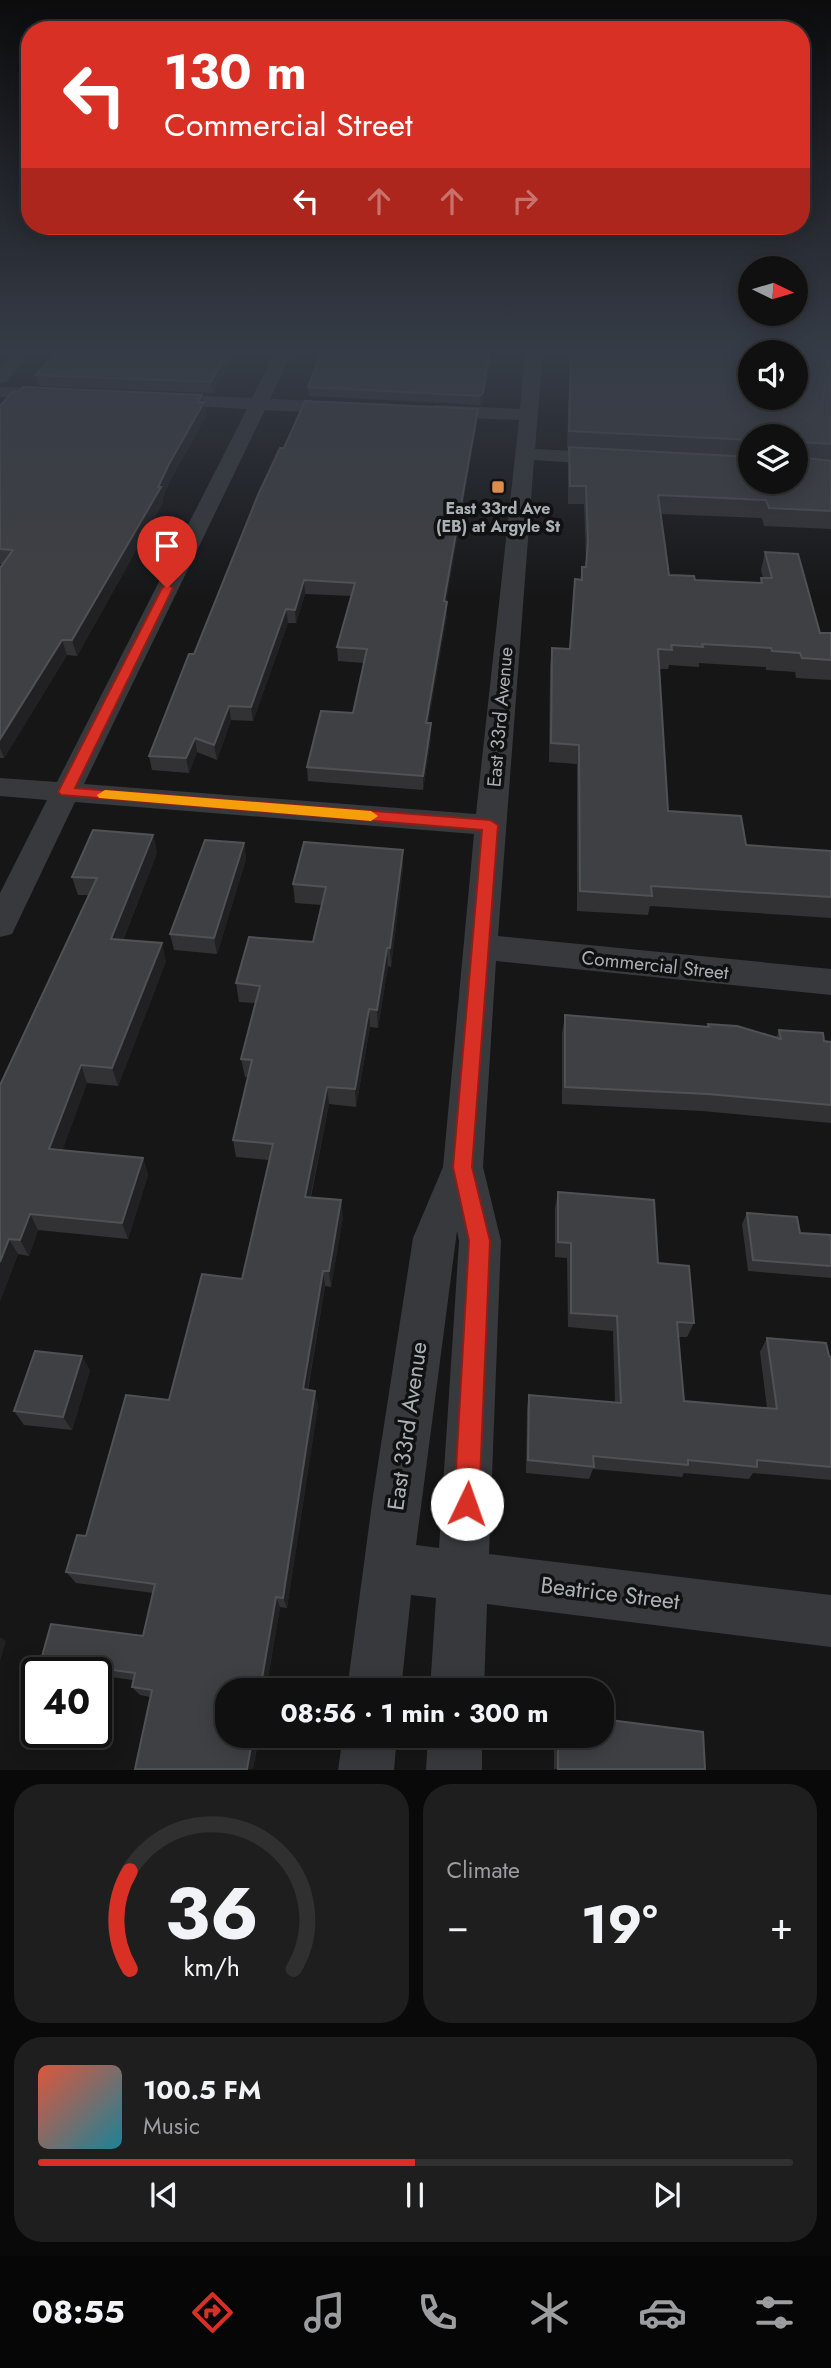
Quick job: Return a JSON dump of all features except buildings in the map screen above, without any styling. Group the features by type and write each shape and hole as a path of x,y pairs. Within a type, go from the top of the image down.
{"street":[{"path":"0,925 246,433"},
{"name":"East 33rd Avenue","path":"458,1678 480,1241 463,1167 490,825 527,433"},
{"path":"525,454 627,460"},
{"path":"0,787 490,825"},
{"name":"Commercial Street","path":"480,947 831,982"},
{"name":"East 33rd Avenue","path":"375,1678 388,1567 434,1238 463,1167"},
{"name":"Beatrice Street","path":"388,1567 831,1621"},
{"path":"366,1769 369,1748"},
{"path":"454,1769 455,1748"}],"slow traffic":[{"path":"105,795 371,816"}],"place":[{"name":"East 33rd Ave (EB) at Argyle St","path":"498,487"}],"route":[{"path":"167,588 66,792 490,825 463,1167 480,1241 467,1504"}]}
